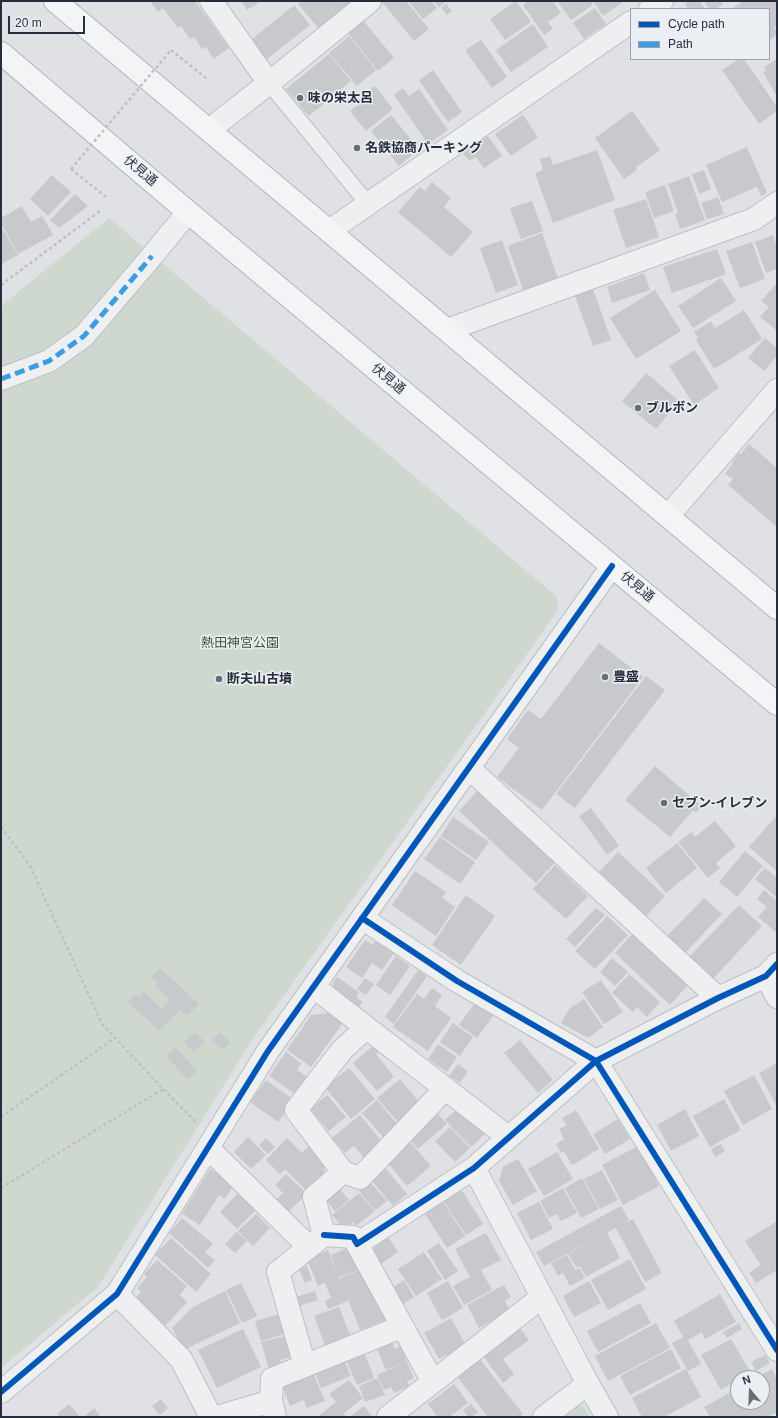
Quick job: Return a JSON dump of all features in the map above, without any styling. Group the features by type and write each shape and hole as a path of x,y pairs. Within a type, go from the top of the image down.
{"highway":[{"path":"55,1 330,230 777,608"},
{"name":"伏見通","path":"1,53 188,212 777,704"}],"street":[{"path":"211,1 269,83"},
{"path":"209,130 370,1"},
{"path":"330,230 630,23"},
{"path":"447,330 754,219 777,202"},
{"path":"1,379 49,361 84,336 188,212"},
{"path":"668,516 777,390"},
{"path":"1,1392 116,1294 268,1051 612,566"},
{"path":"469,768 718,998"},
{"path":"362,918 457,981 596,1061 777,1350"},
{"path":"357,1244 474,1168 596,1061 772,970 777,997"},
{"path":"314,987 508,1137"},
{"path":"366,1028 342,1050 296,1110 343,1172 360,1178 445,1089"},
{"path":"208,1148 317,1241"},
{"path":"474,1168 588,1384 607,1417"},
{"path":"317,1241 314,1197 343,1172"},
{"path":"305,1366 278,1272 317,1241 354,1237 401,1327 433,1382"},
{"path":"116,1294 181,1359 211,1417"},
{"path":"388,1417 542,1297"},
{"path":"217,1417 273,1409 272,1380 401,1327"},
{"path":"544,1417 588,1384"}],"lane":[{"path":"269,83 368,204"}],"path":[{"path":"106,198 71,169 171,50 206,78"},
{"path":"1,285 100,211"},
{"path":"1,828 30,866 102,1024 199,1125"},
{"path":"1,1117 115,1038"},
{"path":"1,1188 163,1089"}],"green space":[{"name":"熱田神宮公園","path":"109,218 556,596 559,609 250,1043 98,1287 1,1368 1,306"},
{"path":"575,1404 584,1407 590,1417 557,1417"}],"building":[{"path":"150,1 195,1 229,48 214,59 206,47 202,49 194,37 190,39 181,26 178,28 163,8 158,12"},
{"path":"241,1 261,1 247,10"},
{"path":"301,1 347,1 350,4 319,29 298,4"},
{"path":"406,1 429,29 414,41 382,2"},
{"path":"408,1 431,1 437,8 423,19"},
{"path":"434,1 447,1 439,7"},
{"path":"516,1 531,22 505,40 490,19"},
{"path":"528,1 553,1 561,13 548,22 553,29 544,35 523,5"},
{"path":"557,1 591,1 593,5 571,20"},
{"path":"593,1 625,1 603,16"},
{"path":"688,1 699,1 704,8 687,8 685,4"},
{"path":"704,1 720,1 723,4 717,8 708,8"},
{"path":"743,1 776,1 777,26 774,27 777,31 777,35 770,39 770,8 732,8"},
{"path":"446,4 452,11 447,15 441,8"},
{"path":"294,5 310,25 267,59 251,40"},
{"path":"595,8 606,24 584,39 573,23"},
{"path":"362,19 394,58 378,71 347,32"},
{"path":"533,24 548,47 511,72 496,50"},
{"path":"349,36 376,70 357,86 329,53"},
{"path":"481,40 507,77 492,88 465,50"},
{"path":"329,54 351,81 309,116 286,89"},
{"path":"777,59 777,97 763,72 766,71 764,67"},
{"path":"737,60 745,60 777,107 777,111 759,124 722,70"},
{"path":"433,70 462,112 448,122 419,80"},
{"path":"375,86 393,109 366,131 350,111 365,100 362,96"},
{"path":"403,88 409,96 419,89 448,130 428,144 394,95"},
{"path":"632,111 660,150 636,167 637,170 624,179 595,138"},
{"path":"391,115 419,149 399,166 371,131"},
{"path":"523,115 538,137 511,156 495,134"},
{"path":"488,136 502,156 484,168 476,157 469,161 463,153"},
{"path":"747,147 767,193 761,196 757,187 722,202 706,165"},
{"path":"597,150 615,200 553,223 535,173 543,170 540,159 550,156 553,165"},
{"path":"704,170 711,189 699,194 692,174"},
{"path":"52,175 71,192 48,216 30,199"},
{"path":"689,176 705,220 680,229 675,214 678,213 668,184"},
{"path":"432,182 451,198 444,207 473,232 451,257 398,212 420,187 425,191"},
{"path":"665,185 674,211 654,218 645,192"},
{"path":"75,194 88,206 59,228 50,220"},
{"path":"718,197 724,214 707,219 701,203"},
{"path":"646,199 659,237 626,248 613,210"},
{"path":"532,201 543,231 521,239 510,208"},
{"path":"22,206 31,222 42,216 53,235 18,254 1,223 1,218"},
{"path":"1,226 18,255 1,264"},
{"path":"542,233 558,278 523,290 508,246"},
{"path":"773,235 777,247 777,269 766,273 755,242"},
{"path":"502,240 518,285 496,293 480,248"},
{"path":"752,242 765,279 740,288 726,251"},
{"path":"717,249 726,274 672,293 663,267"},
{"path":"644,273 650,290 612,303 607,287"},
{"path":"721,278 736,301 693,328 678,306"},
{"path":"777,283 776,330 760,317 769,307 761,301"},
{"path":"593,289 611,340 593,346 575,296"},
{"path":"655,290 681,331 636,359 610,318"},
{"path":"744,310 762,339 714,369 696,340 698,338 694,332 711,321 715,328"},
{"path":"765,338 777,348 777,356 764,371 748,358"},
{"path":"695,350 719,388 694,405 669,366"},
{"path":"646,373 679,401 656,429 622,401"},
{"path":"749,444 777,468 777,527 728,485 733,479 725,474 739,453 741,454"},
{"path":"599,643 643,677 542,810 497,777 519,748 507,739 528,710 541,719"},
{"path":"646,676 665,690 575,808 556,794"},
{"path":"655,766 702,806 696,813 693,810 670,837 625,800"},
{"path":"480,788 557,860 536,883 459,811"},
{"path":"591,808 619,846 607,855 579,816"},
{"path":"777,815 777,871 749,847"},
{"path":"453,817 489,842 476,860 441,836"},
{"path":"715,821 736,846 716,863 720,868 708,878 678,842 691,832 695,837"},
{"path":"440,837 475,862 460,884 424,859"},
{"path":"677,843 697,868 666,893 646,868"},
{"path":"745,851 763,866 737,897 719,882"},
{"path":"618,852 665,896 646,916 599,872"},
{"path":"555,865 588,896 566,919 533,889"},
{"path":"765,868 777,878 776,897 755,879"},
{"path":"415,871 446,892 442,898 455,907 436,936 392,905"},
{"path":"764,890 777,901 777,933 758,917 767,907 757,899"},
{"path":"466,895 495,916 461,965 432,945"},
{"path":"704,898 722,914 684,954 666,937"},
{"path":"739,905 762,926 712,980 688,958"},
{"path":"596,908 605,915 575,947 566,939"},
{"path":"607,916 628,935 595,969 575,951"},
{"path":"633,933 688,985 670,1005 615,953"},
{"path":"365,940 373,945 376,940 394,953 382,970 372,963 362,978 346,967"},
{"path":"396,956 410,966 390,995 376,985"},
{"path":"612,958 628,972 615,986 600,972"},
{"path":"160,968 199,1004 187,1016 180,1009 159,1031 128,1002 135,994 139,997 144,991 162,1009 170,1000 155,986 158,983 151,977"},
{"path":"418,970 427,976 394,1024 385,1017"},
{"path":"629,974 660,1002 647,1017 637,1007 633,1012 612,993"},
{"path":"337,977 359,992 356,997 363,1002 358,1008 334,991 333,982"},
{"path":"365,978 374,984 366,995 357,989"},
{"path":"601,980 623,1012 604,1024 582,992"},
{"path":"432,988 442,995 435,1006 451,1018 428,1051 393,1027 417,994 424,999"},
{"path":"584,999 603,1027 588,1038 561,1023 569,1009"},
{"path":"475,1003 493,1016 477,1038 459,1025"},
{"path":"328,1013 343,1023 311,1067 287,1050 311,1015"},
{"path":"453,1023 473,1037 460,1056 440,1042"},
{"path":"195,1032 205,1042 193,1052 184,1042"},
{"path":"220,1032 230,1043 222,1050 212,1040"},
{"path":"520,1040 553,1080 538,1093 504,1053"},
{"path":"438,1044 457,1057 447,1072 428,1059"},
{"path":"374,1045 379,1052 376,1054 394,1077 377,1091 353,1063"},
{"path":"175,1047 197,1071 187,1079 166,1056"},
{"path":"286,1052 301,1063 297,1070 309,1078 297,1095 269,1076"},
{"path":"777,1063 777,1107 759,1073"},
{"path":"458,1064 468,1071 460,1083 449,1076"},
{"path":"349,1068 375,1099 351,1119 325,1087"},
{"path":"754,1075 772,1109 743,1125 724,1091"},
{"path":"400,1079 420,1103 398,1122 377,1098"},
{"path":"266,1080 294,1100 278,1122 250,1102"},
{"path":"327,1095 346,1117 329,1131 310,1109"},
{"path":"724,1099 741,1130 710,1147 693,1116"},
{"path":"377,1100 398,1125 383,1137 362,1113"},
{"path":"685,1109 699,1136 671,1151 657,1125"},
{"path":"456,1110 485,1134 471,1147 445,1120"},
{"path":"576,1110 599,1149 572,1165 564,1151 561,1153 556,1144 564,1139 559,1129 567,1125 562,1118"},
{"path":"438,1114 447,1124 418,1149 409,1138"},
{"path":"360,1115 383,1143 364,1158 354,1146 345,1153 332,1138"},
{"path":"618,1119 630,1139 605,1154 593,1134"},
{"path":"450,1127 470,1148 455,1162 435,1141"},
{"path":"248,1137 266,1155 251,1169 234,1152"},
{"path":"266,1138 275,1147 268,1154 259,1145"},
{"path":"287,1138 302,1153 310,1145 325,1161 324,1175 308,1192 285,1169 280,1174 266,1160"},
{"path":"410,1142 431,1166 407,1186 386,1161"},
{"path":"721,1144 725,1151 715,1157 711,1149"},
{"path":"638,1146 659,1186 623,1205 602,1165"},
{"path":"557,1152 573,1179 544,1196 528,1169"},
{"path":"518,1159 537,1191 513,1205 499,1181 503,1167"},
{"path":"210,1169 234,1184 225,1199 219,1195 200,1225 182,1214"},
{"path":"386,1169 407,1194 393,1206 372,1181"},
{"path":"602,1170 618,1200 600,1209 584,1179"},
{"path":"286,1174 307,1194 288,1212 276,1200 283,1193 275,1185"},
{"path":"582,1178 599,1209 581,1218 565,1188"},
{"path":"370,1182 387,1201 375,1210 359,1191"},
{"path":"339,1188 349,1200 335,1211 325,1199"},
{"path":"563,1188 577,1213 561,1221 557,1214 549,1218 540,1201"},
{"path":"240,1191 258,1208 237,1229 220,1212"},
{"path":"455,1191 463,1192 483,1224 466,1235 442,1199"},
{"path":"359,1193 375,1211 356,1226 353,1222 344,1229 332,1215"},
{"path":"441,1199 465,1236 447,1248 423,1211"},
{"path":"539,1202 553,1229 531,1240 517,1213"},
{"path":"621,1206 629,1220 623,1224 633,1219 662,1273 645,1282 616,1228 544,1266 536,1252"},
{"path":"256,1214 270,1228 253,1246 238,1231"},
{"path":"182,1218 213,1244 205,1252 215,1260 208,1268 169,1233"},
{"path":"777,1221 777,1270 756,1283 749,1273 761,1265 745,1241"},
{"path":"237,1232 247,1241 235,1253 225,1244"},
{"path":"486,1233 501,1260 481,1270 492,1290 464,1305 453,1286 474,1275 470,1277 455,1249"},
{"path":"607,1233 620,1258 586,1277 580,1266 576,1267 568,1254"},
{"path":"387,1235 398,1252 381,1264 373,1252 375,1244"},
{"path":"171,1238 211,1274 196,1292 155,1255"},
{"path":"439,1243 458,1271 445,1280 427,1251"},
{"path":"350,1247 359,1270 339,1277 331,1255"},
{"path":"328,1250 345,1292 340,1278 363,1269 371,1290 367,1292 375,1289 387,1319 360,1330 348,1299 348,1301 328,1309 325,1301 331,1298 325,1283 318,1286 307,1259"},
{"path":"424,1252 442,1279 416,1296 398,1269"},
{"path":"567,1255 575,1270 579,1268 585,1278 570,1286 563,1273 558,1276 551,1263"},
{"path":"630,1259 646,1289 608,1310 591,1280"},
{"path":"157,1260 187,1286 180,1295 187,1302 165,1326 135,1299 141,1292 137,1288 147,1277 144,1274"},
{"path":"307,1266 312,1280 305,1283 299,1269"},
{"path":"404,1280 414,1297 402,1305 391,1289"},
{"path":"448,1281 463,1308 442,1320 427,1293"},
{"path":"589,1281 601,1303 574,1317 563,1296"},
{"path":"241,1283 257,1316 242,1323 226,1290"},
{"path":"504,1285 511,1297 505,1301 510,1310 479,1328 467,1305"},
{"path":"225,1291 240,1323 184,1350 172,1328 193,1307"},
{"path":"315,1291 318,1300 296,1307 293,1298"},
{"path":"720,1294 736,1322 705,1339 702,1332 688,1340 701,1364 688,1371 672,1343 683,1337 674,1321"},
{"path":"640,1303 651,1323 598,1352 587,1331"},
{"path":"339,1307 350,1335 325,1345 314,1316"},
{"path":"279,1314 285,1334 261,1341 255,1321"},
{"path":"451,1318 466,1345 439,1359 424,1333"},
{"path":"656,1323 670,1348 608,1381 595,1356"},
{"path":"739,1323 742,1329 727,1338 723,1332"},
{"path":"520,1328 529,1340 503,1359 514,1374 503,1383 483,1356"},
{"path":"243,1329 261,1367 217,1388 198,1350"},
{"path":"285,1336 291,1357 280,1360 282,1365 269,1369 261,1342"},
{"path":"731,1339 749,1370 730,1370 730,1385 721,1390 701,1355"},
{"path":"391,1341 395,1349 401,1346 407,1362 386,1370 376,1347"},
{"path":"671,1349 681,1368 630,1395 620,1376"},
{"path":"364,1352 374,1378 357,1385 346,1359"},
{"path":"765,1355 770,1363 755,1370 751,1362"},
{"path":"479,1358 523,1414 519,1417 488,1417 456,1375"},
{"path":"344,1360 351,1376 321,1388 315,1372"},
{"path":"407,1362 414,1378 407,1381 409,1386 394,1393 391,1387 384,1390 377,1375"},
{"path":"686,1369 701,1397 664,1417 642,1417 632,1398"},
{"path":"772,1369 777,1379 777,1412 767,1417 710,1417 704,1407 730,1392 730,1410 770,1410 770,1370"},
{"path":"313,1373 325,1401 307,1408 304,1400 290,1406 282,1386"},
{"path":"378,1378 385,1395 365,1402 359,1386"},
{"path":"349,1380 363,1398 344,1413 346,1417 317,1417 336,1402 329,1394"},
{"path":"454,1384 468,1403 449,1417 437,1417 428,1404"},
{"path":"161,1399 168,1408 160,1415 152,1406"},
{"path":"69,1404 80,1417 60,1417 57,1414"},
{"path":"471,1404 478,1412 471,1417 468,1417 463,1410"},
{"path":"364,1406 372,1416 350,1417"},
{"path":"94,1408 101,1417 84,1417"}],"marked path":[{"path":"1,379 49,361 84,336 152,256"}],"cycle path":[{"path":"1,1392 117,1294 268,1051 612,566"},
{"path":"362,918 457,981 596,1061 777,1350"},
{"path":"324,1235 353,1237 357,1244 474,1168 596,1061 718,998 766,976 777,964"}],"place":[{"name":"味の栄太呂","path":"300,98"},
{"name":"名鉄協商パーキング","path":"357,148"},
{"name":"ブルボン","path":"638,408"},
{"name":"豊盛","path":"605,677"},
{"name":"断夫山古墳","path":"219,679"},
{"name":"セブン-イレブン","path":"664,803"}]}
